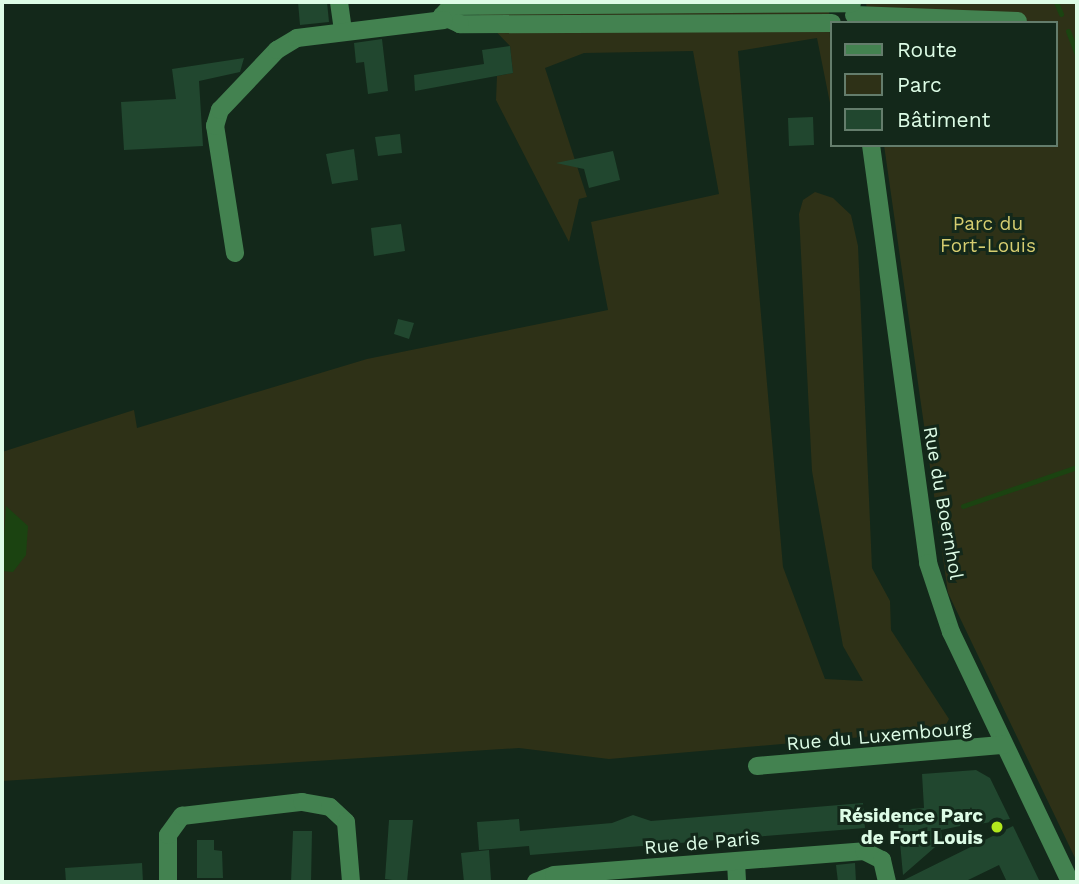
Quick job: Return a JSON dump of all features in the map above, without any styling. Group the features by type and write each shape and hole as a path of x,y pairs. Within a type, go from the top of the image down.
{"street":[{"path":"339,2 343,32"},
{"path":"444,20 451,6 830,2 853,11 1018,21"},
{"path":"235,253 217,114 276,50 297,38 444,20 830,23"},
{"name":"Rue du Boernhol","path":"871,147 925,549 948,625 1070,882"},
{"name":"Rue du Luxembourg","path":"757,766 1004,745"},
{"path":"168,882 168,835 176,821 195,812 310,802 336,810 351,838 351,882"},
{"name":"Rue de Paris","path":"536,882 547,876 874,853 884,863 887,882"},
{"path":"736,862 737,882"}],"green space":[{"path":"454,2 829,2 830,103 817,38 738,51 783,567 825,679 863,681 843,646 812,471 799,214 803,200 815,192 833,198 851,215 858,246 872,568 890,601 891,630 949,719 943,730 609,759 519,748 2,781 2,452 134,410 137,428 367,359 608,310 591,222 719,194 693,51 584,53 545,68 587,197 579,199 569,242 496,100 497,76 513,73 510,46 480,15"},
{"name":"Parc du Fort-Louis","path":"866,2 1077,2 1077,862 948,593 884,147 1058,147 1058,21 868,21"}],"shaded area":[{"path":"6,506 28,526 26,555 13,572 2,571"}],"building":[{"path":"298,2 327,2 329,22 300,25"},
{"path":"382,39 388,91 368,94 364,62 356,63 354,43"},
{"path":"510,46 513,73 415,91 414,75 484,64 482,50"},
{"path":"244,58 240,72 199,81 203,146 124,150 121,102 176,99 172,69"},
{"path":"813,117 814,145 789,146 788,118"},
{"path":"400,134 402,153 378,156 375,137"},
{"path":"354,149 358,180 332,184 326,154"},
{"path":"613,151 620,180 589,188 584,169 556,163"},
{"path":"401,224 405,251 374,256 371,228"},
{"path":"398,319 414,323 409,339 394,334"},
{"path":"976,770 990,778 1010,819 979,824 971,807 960,826 941,830 942,841 903,875 897,810 924,808 922,774"},
{"path":"863,803 865,828 530,855 529,846 479,850 477,822 519,819 520,831 612,823 633,815 651,821"},
{"path":"389,820 413,820 407,882 385,879"},
{"path":"1013,826 1040,882 1007,882 999,865 964,882 900,882"},
{"path":"293,831 312,831 311,882 291,882"},
{"path":"197,840 214,840 214,850 222,851 223,878 197,878"},
{"path":"489,850 491,880 464,882 461,853"},
{"path":"142,863 143,882 66,882 65,868"},
{"path":"855,863 856,882 838,882 836,865"}],"waterway":[{"path":"1056,2 1061,14"},
{"path":"1068,31 1077,55"},
{"path":"963,506 1077,467"},
{"path":"943,513 947,511"}],"place":[{"name":"Résidence Parc de Fort Louis","path":"997,827"}]}
